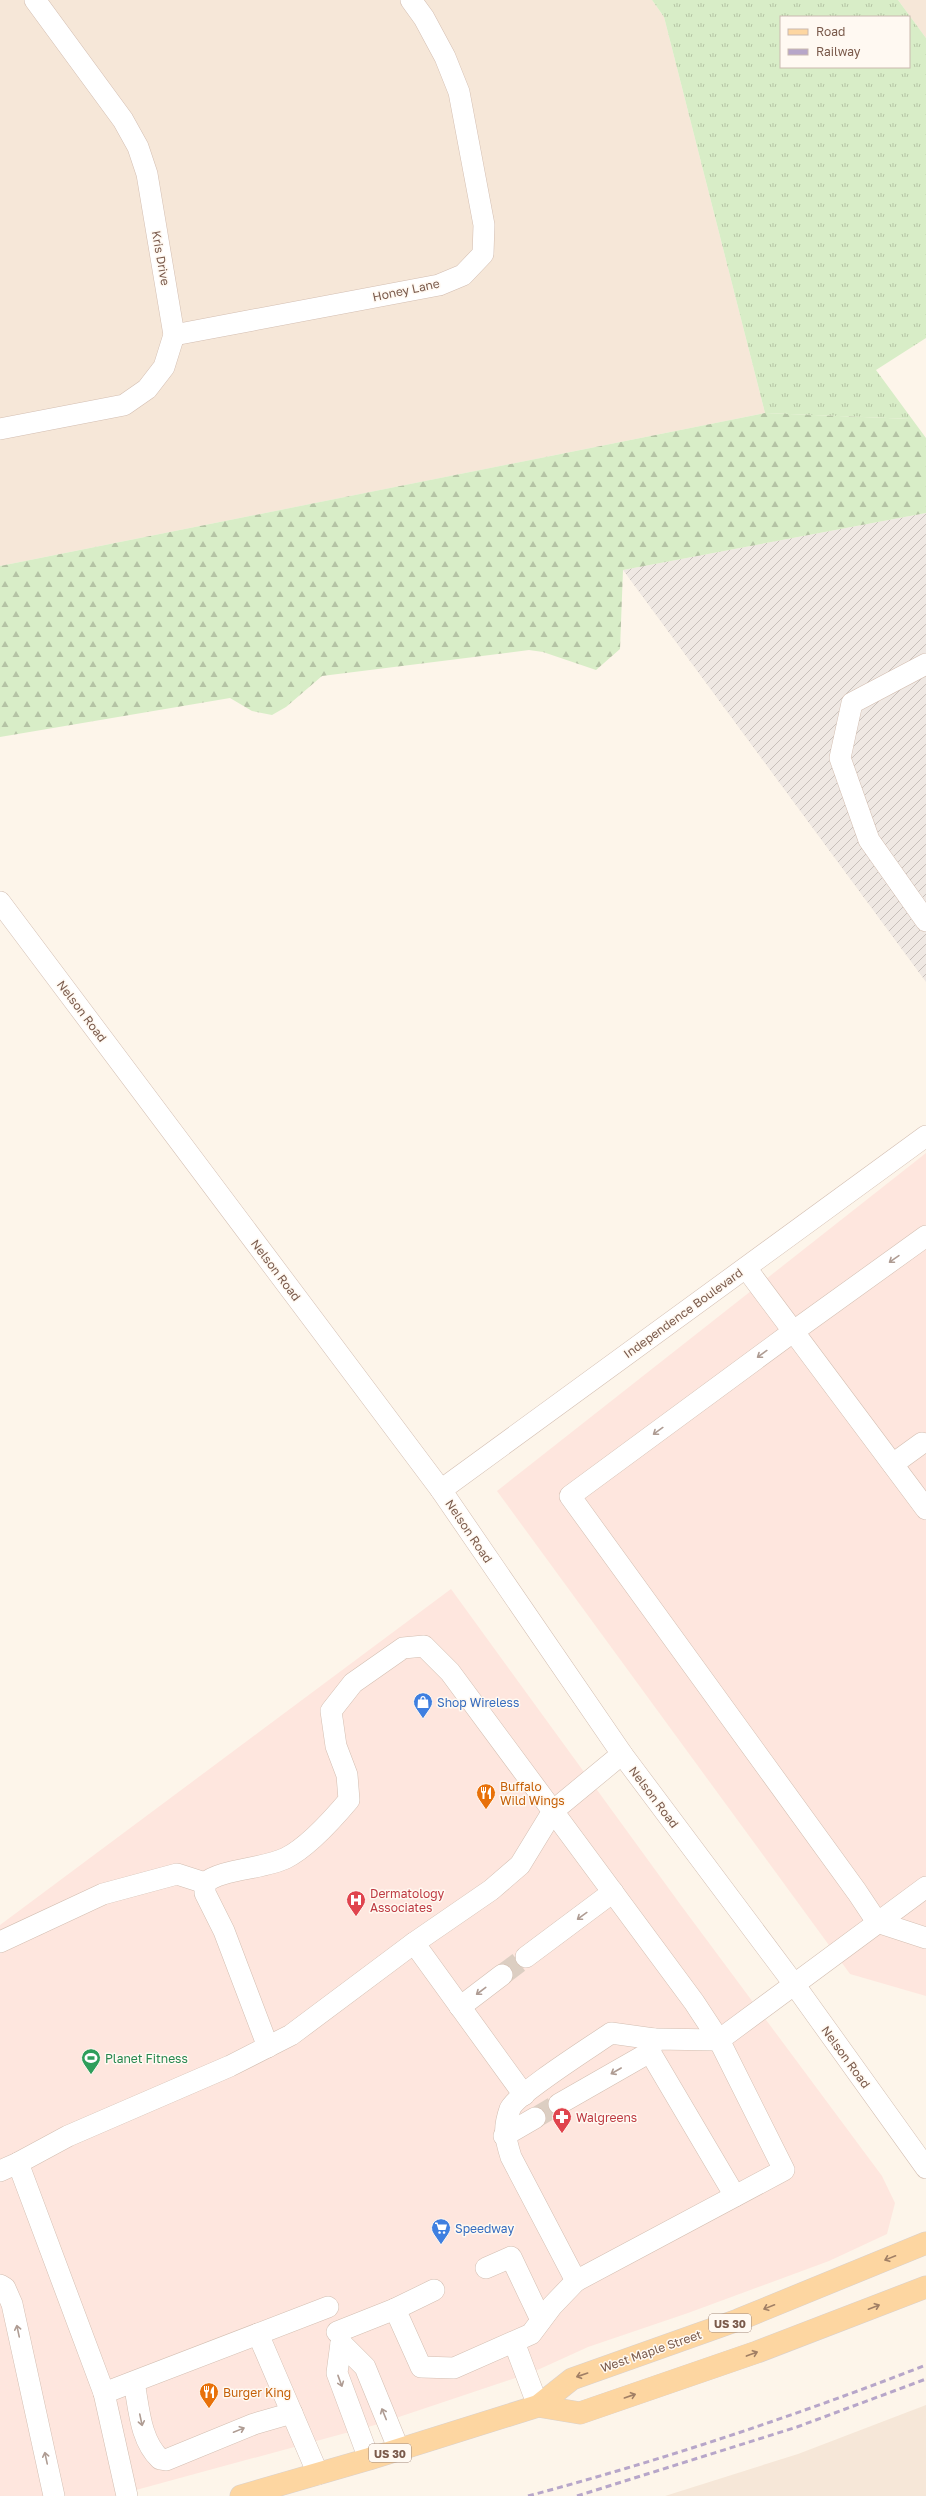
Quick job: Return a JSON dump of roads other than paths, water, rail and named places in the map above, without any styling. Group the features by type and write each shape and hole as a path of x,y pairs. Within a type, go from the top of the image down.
{"main road":[{"name":"West Maple Street","path":"241,2496 399,2450 538,2406 572,2378 738,2320 926,2243"},
{"name":"West Maple Street","path":"538,2406 580,2413 757,2352 926,2287"}],"street":[{"name":"Kris Drive","path":"0,429 124,405 147,389 164,367 174,335 147,174 138,147 123,120 35,0"},
{"name":"Honey Lane","path":"174,335 439,285 463,275 483,254 484,225 459,92 435,38 411,0"},
{"path":"925,916 869,840 840,758 852,703 926,664"},
{"name":"Nelson Road","path":"0,902 441,1490 622,1754 794,1984 926,2168"},
{"name":"Independence Boulevard","path":"441,1490 926,1136"},
{"path":"926,1236 570,1496 857,1892 877,1922 926,1938"},
{"path":"746,1268 926,1509"},
{"path":"893,1464 922,1443"},
{"path":"268,2047 224,1931 205,1893 205,1883 211,1877 258,1868 287,1858 328,1825 349,1800 347,1775 336,1746 331,1711 353,1683 402,1648 424,1646 450,1672 613,1892 719,2040 784,2170 576,2280 541,2320 531,2334 454,2368 422,2367 395,2309"},
{"path":"127,2496 104,2393 9,2167 68,2136 230,2066 291,2035 414,1943 491,1890 520,1865 553,1811 622,1754"},
{"path":"0,1942 103,1894 177,1874 205,1883"},
{"path":"576,2280 511,2157 504,2136 511,2107 554,2071 611,2033 652,2046 719,2040 926,1887"},
{"path":"526,1957 613,1892"},
{"path":"414,1943 524,2095"},
{"path":"460,2007 502,1976"},
{"path":"554,2071 565,2101 652,2046"},
{"path":"652,2046 735,2196"},
{"path":"504,2136 535,2118"},
{"path":"486,2268 511,2257 541,2320"},
{"path":"0,2285 5,2288 12,2304 54,2496"},
{"path":"337,2332 395,2309 434,2290"},
{"path":"104,2393 328,2307"},
{"path":"258,2334 318,2474"},
{"path":"514,2342 538,2406"},
{"path":"369,2459 337,2373 340,2343 365,2367 399,2450"},
{"path":"134,2382 146,2439 153,2453 160,2459 166,2460 254,2424 292,2413"}],"tunnel":[{"path":"502,1975 526,1957"},
{"path":"535,2118 559,2104"}],"railway":[{"path":"528,2496 629,2468 728,2436 828,2402 926,2365"},
{"path":"577,2496 797,2427 926,2379"}],"place":[{"name":"Shop Wireless","path":"423,1719"},
{"name":"Buffalo Wild Wings","path":"486,1810"},
{"name":"Dermatology Associates","path":"356,1917"},
{"name":"Planet Fitness","path":"91,2075"},
{"name":"Walgreens","path":"562,2134"},
{"name":"Speedway","path":"441,2245"},
{"name":"Burger King","path":"209,2409"}]}
